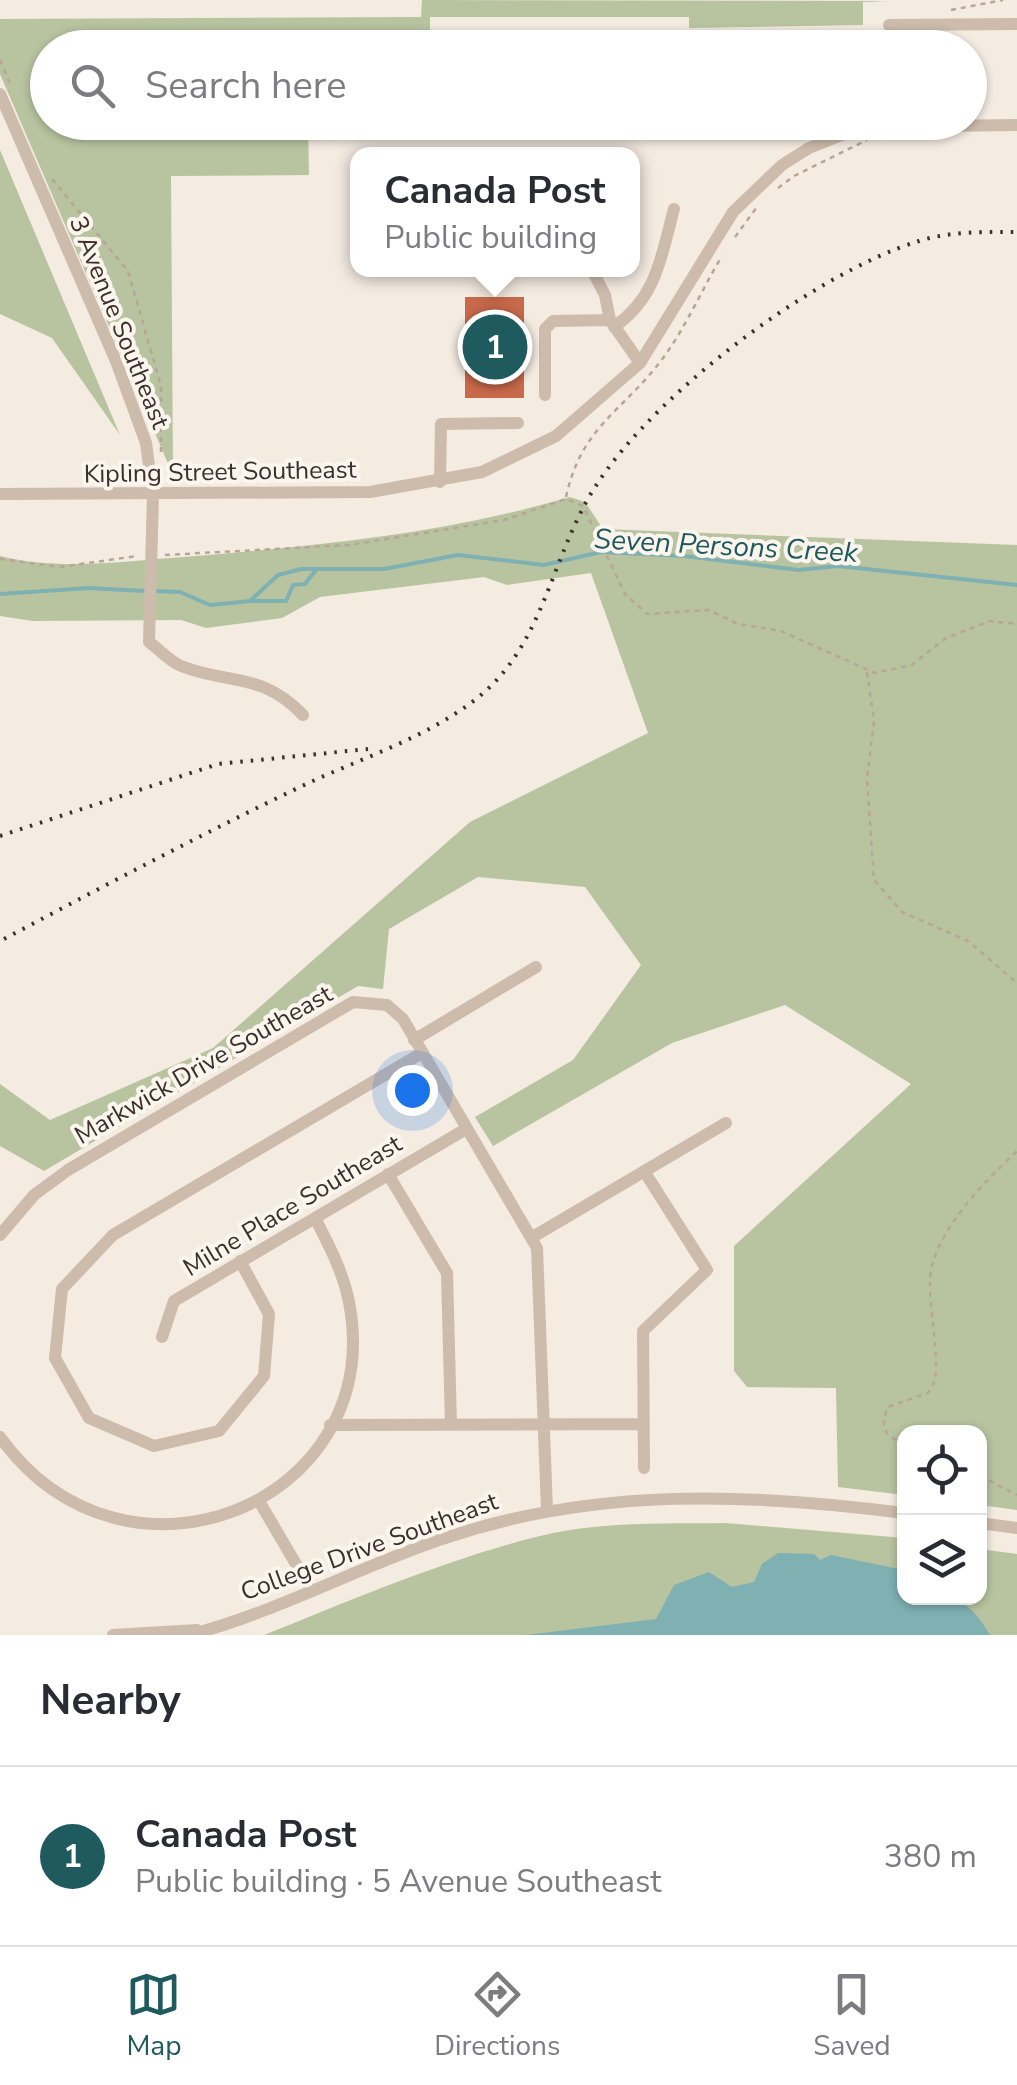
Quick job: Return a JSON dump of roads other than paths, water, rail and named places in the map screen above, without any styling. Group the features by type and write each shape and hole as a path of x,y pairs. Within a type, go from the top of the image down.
{"street":[{"path":"889,25 1017,24"},
{"name":"3 Avenue Southeast","path":"7,93 146,443 153,495 148,560 149,642 178,665 258,682 284,696 303,715"},
{"name":"Kipling Street Southeast","path":"987,125 1017,125"},
{"name":"Kipling Street Southeast","path":"0,494 370,492 482,472 556,436 640,363 734,212 759,184 796,157 833,140"},
{"path":"545,396 544,329 554,320 612,323 635,312 653,290 674,209"},
{"path":"596,277 612,323 640,363"},
{"path":"440,482 441,424 518,423"},
{"path":"414,1040 536,967"},
{"name":"Markwick Drive Southeast","path":"0,1236 52,1180 353,1002 372,1002 396,1009 531,1238 541,1276 547,1510"},
{"path":"240,1261 269,1314 264,1376 219,1432 154,1446 89,1418 55,1358 62,1290 113,1235 422,1053"},
{"path":"531,1238 726,1123"},
{"name":"Milne Place Southeast","path":"162,1337 174,1301 466,1129"},
{"path":"644,1171 707,1270 643,1331 644,1468"},
{"path":"388,1174 447,1272 451,1424"},
{"path":"0,1437 41,1482 105,1517 180,1525 216,1519 259,1502 300,1466 330,1425 348,1377 352,1320 344,1282 314,1218"},
{"path":"330,1425 644,1424"},
{"name":"College Drive Southeast","path":"189,1635 210,1632 310,1588 446,1538 547,1510 704,1495 897,1512"},
{"path":"259,1502 310,1588"},
{"path":"987,1524 1017,1528"},
{"name":"College Drive Southeast","path":"114,1635 210,1632"}],"water":[{"path":"778,1553 814,1554 820,1560 831,1555 897,1569 897,1605 965,1605 990,1635 526,1635 656,1619 674,1585 709,1572 732,1587 754,1582 762,1564"}],"waterway":[{"name":"Seven Persons Creek","path":"154,591 180,592 210,605 250,601 278,575 301,569 384,569 458,555 544,565 601,552 684,556 799,570 838,566 1017,585"},
{"name":"Seven Persons Creek","path":"250,601 286,601 293,585 305,584 316,570"},
{"name":"Seven Persons Creek","path":"0,594 89,588 145,591"}],"railway":[{"path":"4,939 225,824 413,737 456,713 497,680 514,659 540,611 582,510 606,471 682,389 778,314 876,258 943,235 1017,232"},
{"path":"0,836 218,764 368,749"}],"place":[{"name":"Canada Post","path":"495,347"}]}
